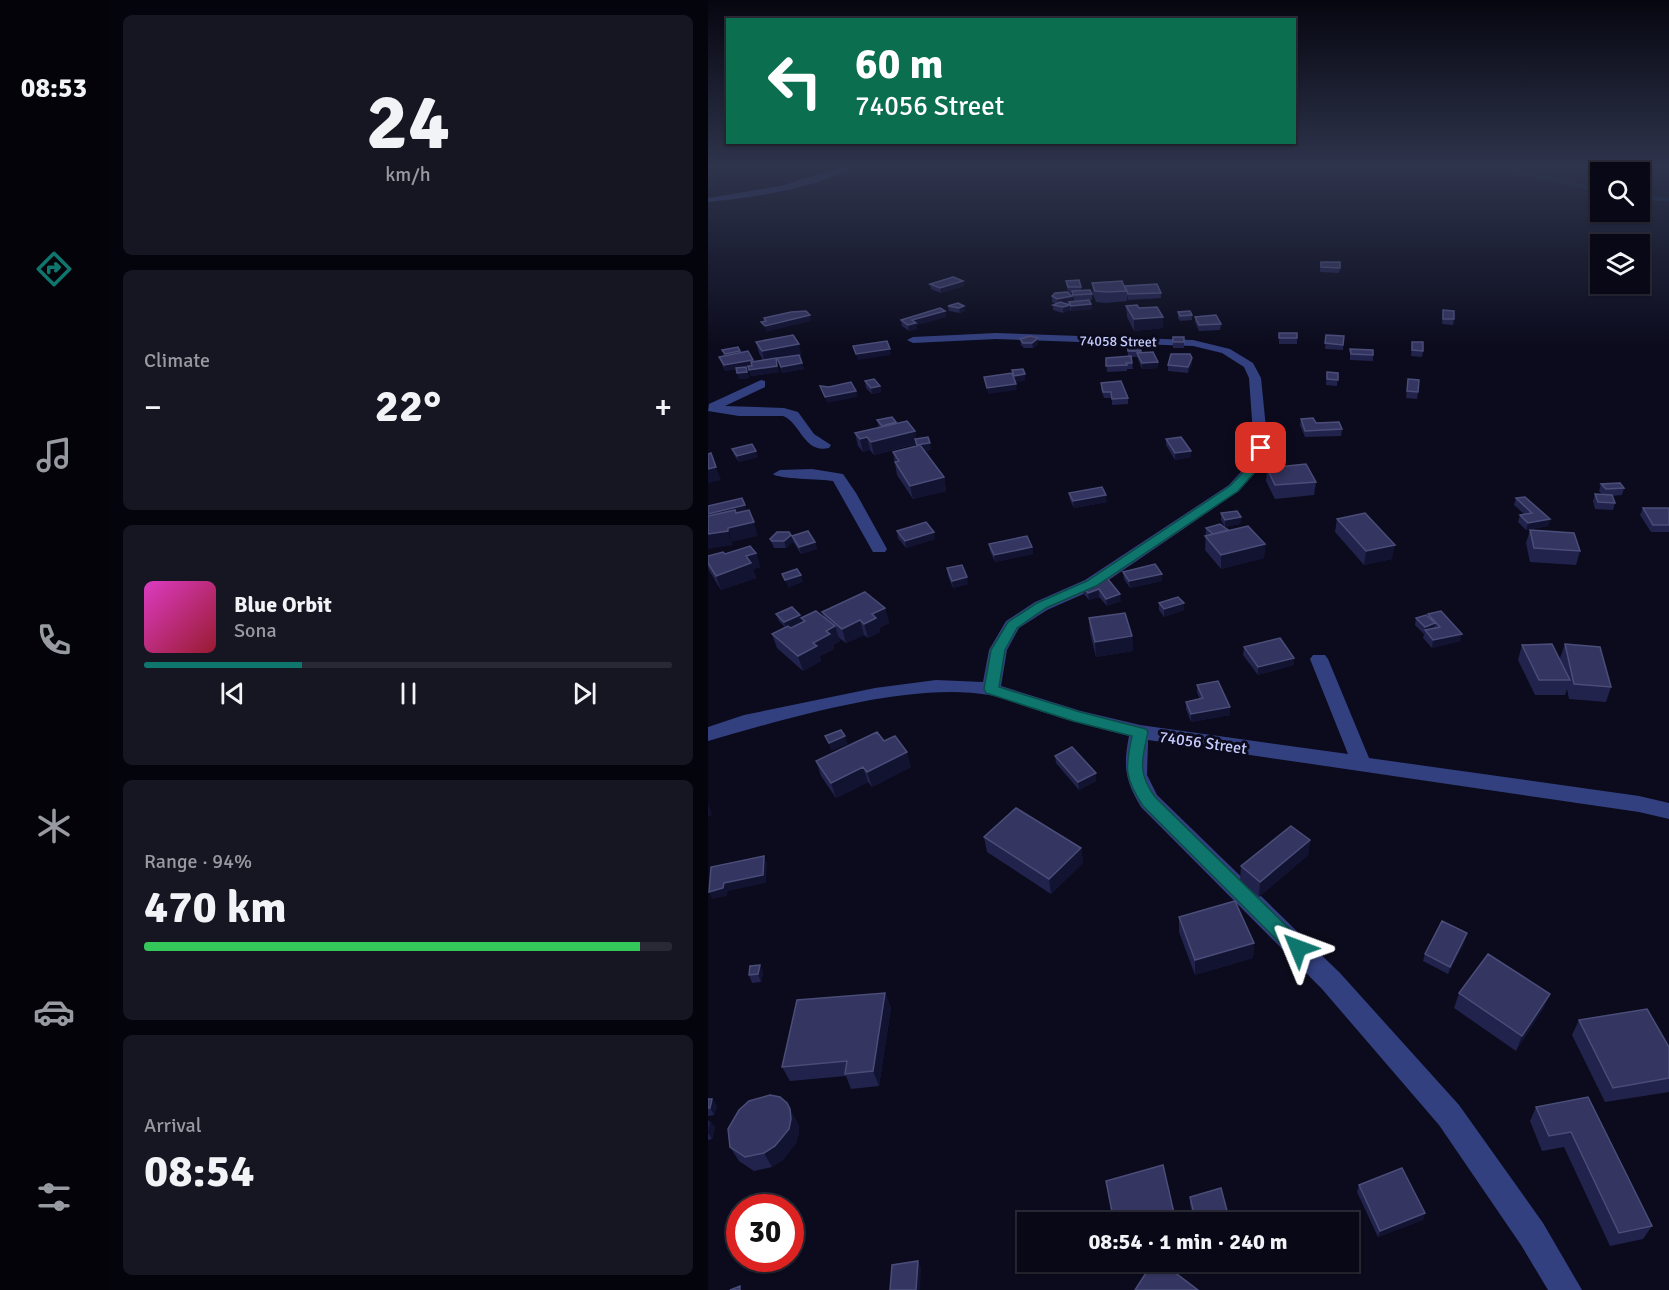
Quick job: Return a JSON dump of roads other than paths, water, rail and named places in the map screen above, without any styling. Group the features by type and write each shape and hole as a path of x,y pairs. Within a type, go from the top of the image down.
{"street":[{"name":"74058 Street","path":"913,340 996,336 1193,343 1210,346 1239,357 1249,365 1255,378 1261,448 1256,464 1234,488 1091,584 1041,606 1012,625 998,650 991,689"},
{"path":"710,408 731,399 743,390 761,384"},
{"path":"710,408 739,412 784,412 793,415 809,437 824,446"},
{"path":"780,474 812,472 838,477 879,549"},
{"path":"1319,659 1362,765"},
{"name":"74056 Street","path":"708,734 744,722 875,694 936,687 991,689 1078,717 1140,732 1639,804 1669,811"},
{"path":"1140,732 1133,768 1138,785 1149,801 1331,981 1449,1115 1532,1234 1566,1290"}]}
